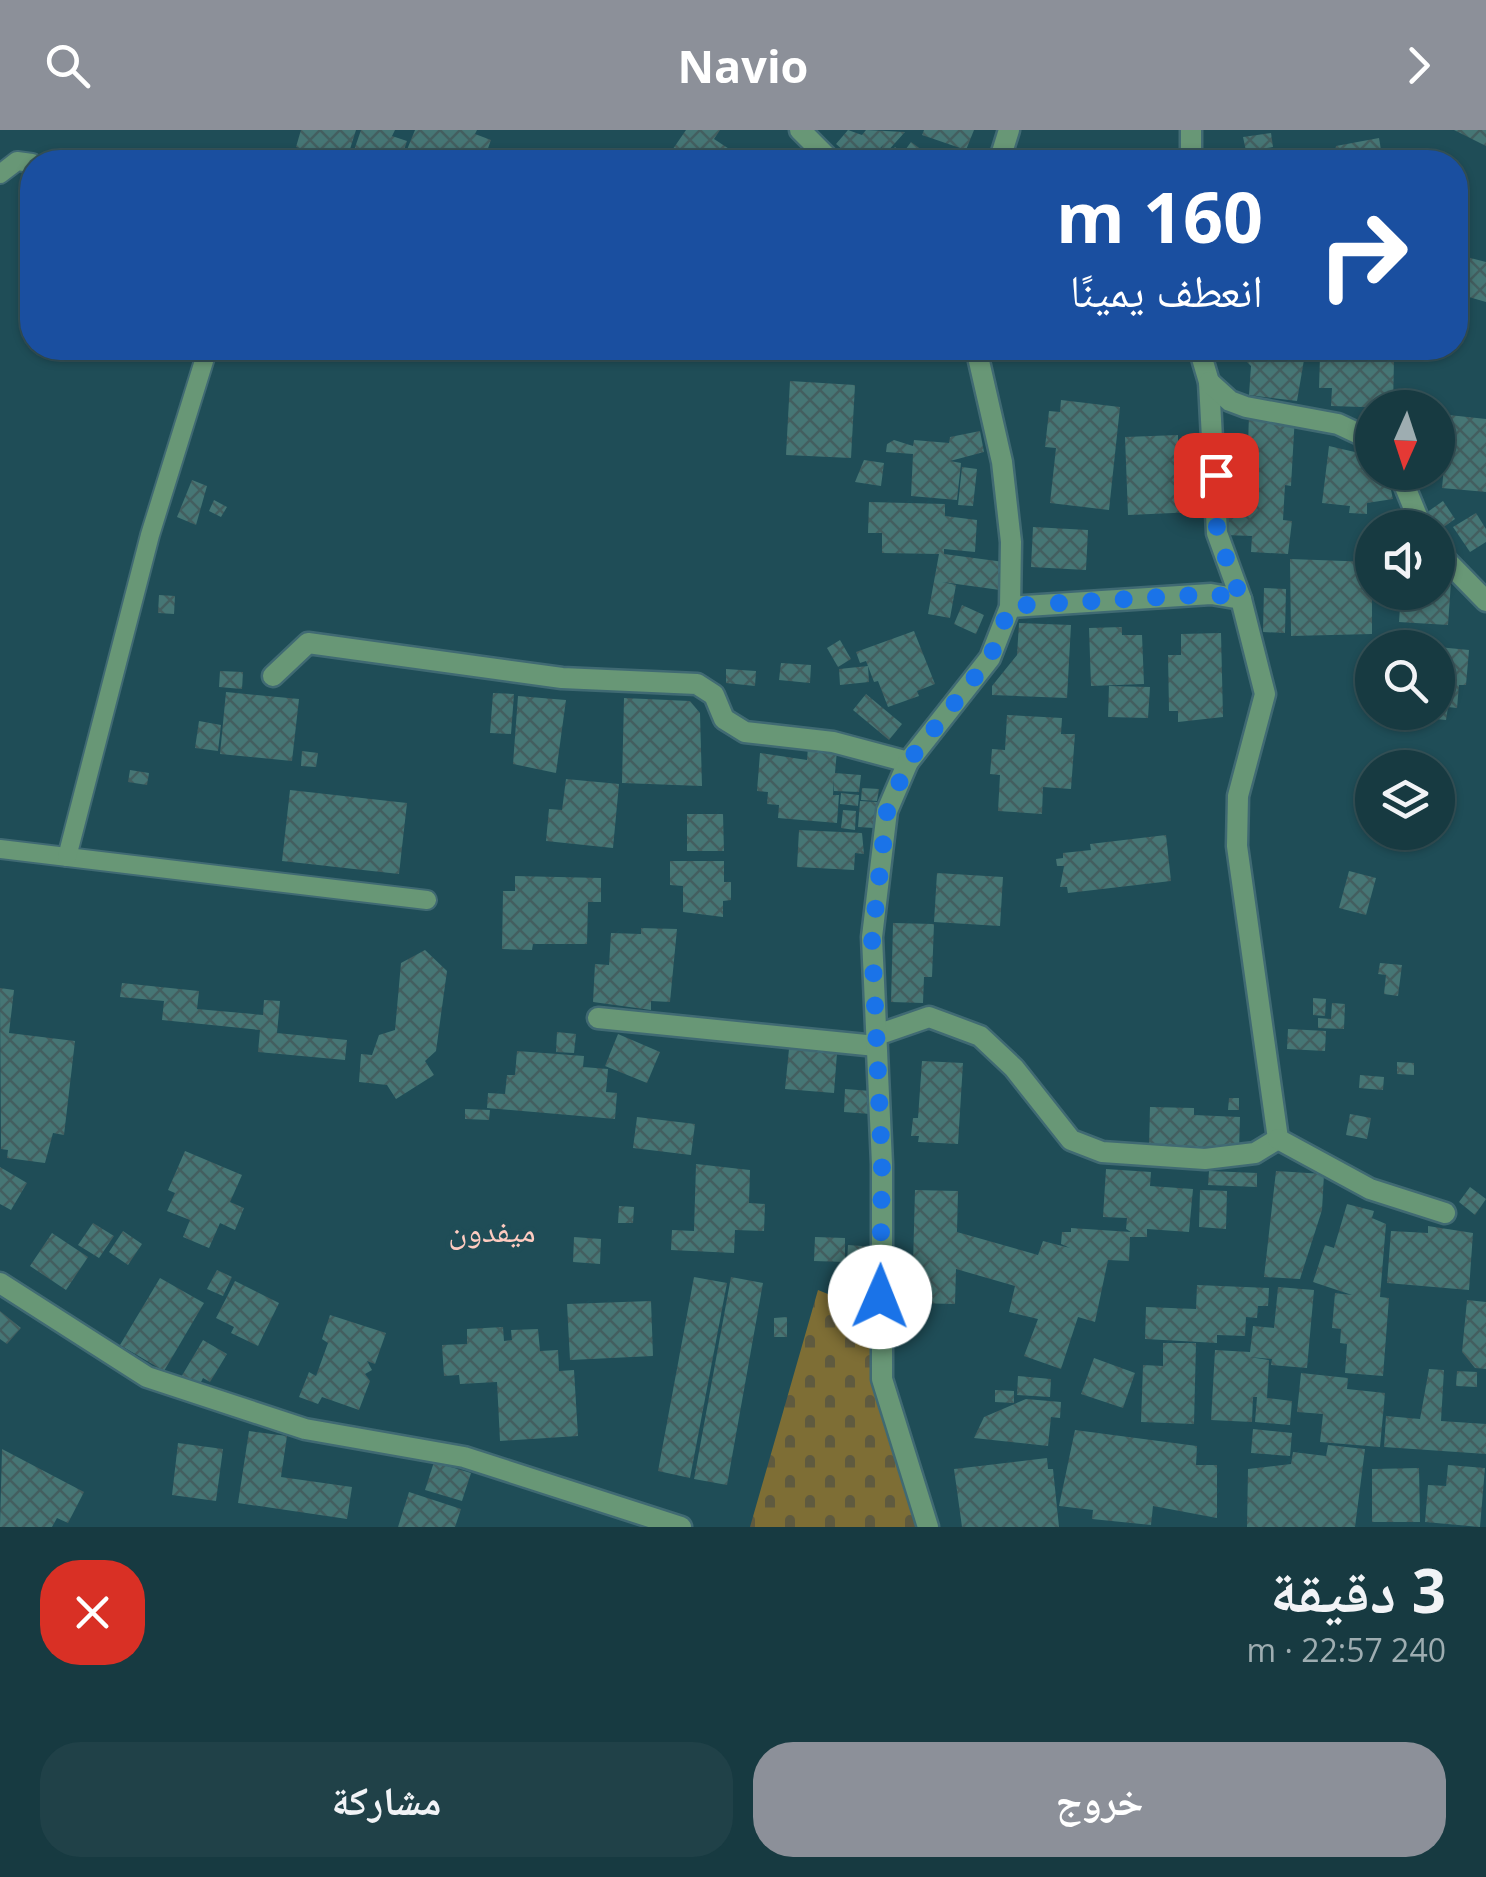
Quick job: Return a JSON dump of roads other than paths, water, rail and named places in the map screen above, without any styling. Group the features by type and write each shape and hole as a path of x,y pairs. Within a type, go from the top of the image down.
{"street":[{"path":"800,130 820,150"},
{"path":"928,1527 882,1379 877,1040 872,986 875,893 887,812 908,762 990,658 1010,606 1011,542 1002,462 979,360"},
{"path":"1203,360 1209,382 1217,533 1241,599 1265,694 1238,796 1237,846 1278,1140"},
{"path":"1209,382 1230,401 1246,407 1338,424 1355,432"},
{"path":"1455,569 1486,601"},
{"path":"1010,606 1212,594 1241,599"},
{"path":"272,676 308,643 562,678 697,684 714,696 724,719 745,732 833,742 908,762"},
{"path":"598,1018 877,1040 928,1017 980,1036 1014,1068 1070,1140 1102,1152 1205,1158 1255,1153 1278,1140"},
{"path":"1278,1140 1370,1189 1445,1213"},
{"path":"0,1283 147,1377 305,1429 464,1457 681,1527"}],"lane":[{"path":"66,857 150,535 204,360"},
{"path":"0,849 427,900"}],"district":[{"name":"ميفدون","path":"492,1229"}]}
